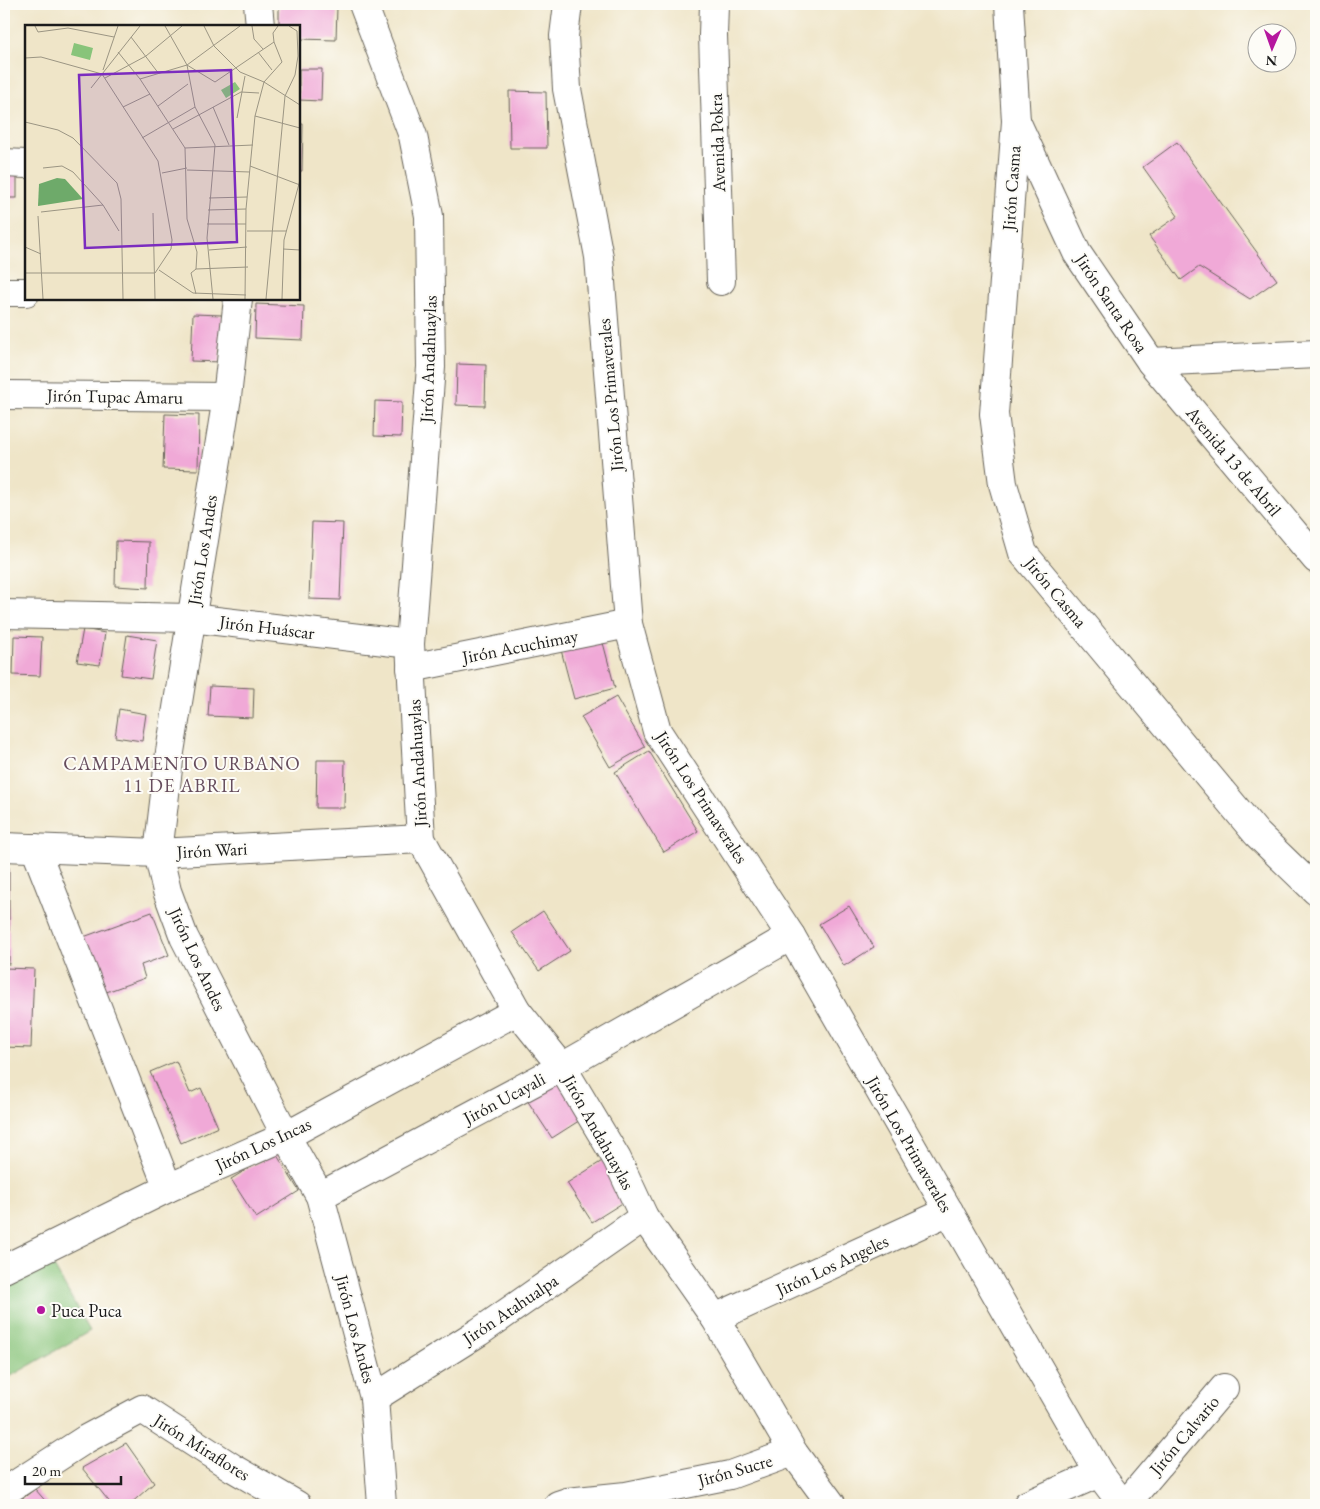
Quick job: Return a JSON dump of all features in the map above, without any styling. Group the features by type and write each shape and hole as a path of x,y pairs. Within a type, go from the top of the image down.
{"street":[{"path":"258,4 260,25"},
{"name":"Jirón Andahuaylas","path":"363,4 413,136 429,216 431,367 411,656 421,839 517,1011 562,1067 617,1159 644,1217 715,1318 794,1452 832,1505"},
{"name":"Jirón Los Primaverales","path":"568,4 564,36 567,89 599,257 628,624 657,731 791,936 1099,1473 1124,1505"},
{"name":"Avenida Pokra","path":"714,4 713,35 721,281"},
{"path":"1009,4 1016,121"},
{"name":"Jirón Santa Rosa","path":"1016,121 1077,254 1151,362 1316,354"},
{"name":"Jirón Casma","path":"1016,121 994,414 1003,484 1023,553 1257,834 1316,891"},
{"path":"4,163 25,164"},
{"path":"4,292 25,292"},
{"name":"Jirón Los Andes","path":"238,300 227,397 170,752 158,853 167,891 184,937 286,1136 320,1196 374,1398 382,1505"},
{"name":"Avenida 13 de Abril","path":"1151,362 1316,559"},
{"name":"Jirón Tupac Amaru","path":"4,395 227,397"},
{"name":"Jirón Huáscar","path":"4,614 191,618 411,656"},
{"name":"Jirón Acuchimay","path":"411,656 628,624"},
{"name":"Jirón Wari","path":"4,847 158,853 421,839"},
{"path":"36,848 168,1188"},
{"name":"Jirón Ucayali","path":"320,1196 562,1067 791,936"},
{"name":"Jirón Los Incas","path":"4,1269 168,1188 286,1136 517,1011"},
{"name":"Jirón Los Angeles","path":"715,1318 949,1211"},
{"name":"Jirón Atahualpa","path":"374,1398 479,1332 644,1217"},
{"name":"Jirón Calvario","path":"1124,1505 1224,1388"},
{"name":"Jirón Miraflores","path":"4,1492 86,1439 142,1409 234,1468 297,1505"},
{"name":"Jirón Sucre","path":"558,1505 567,1502 629,1501 730,1475 794,1452"},
{"path":"1026,1505 1099,1473"}],"green space":[{"name":"Puca Puca","path":"52,1263 90,1331 4,1380 4,1290"}],"building":[{"path":"279,5 337,7 336,40 300,39 300,25 279,25"},
{"path":"300,69 322,69 321,101 300,100"},
{"path":"509,91 546,92 547,148 510,148"},
{"path":"300,124 303,124 302,171 300,171"},
{"path":"1177,142 1277,280 1250,299 1199,267 1181,280 1149,236 1178,216 1143,167"},
{"path":"4,172 17,172 17,198 4,198"},
{"path":"256,304 304,306 303,340 255,338"},
{"path":"193,314 222,315 220,362 191,361"},
{"path":"457,364 486,365 485,406 456,405"},
{"path":"375,401 402,402 401,437 374,436"},
{"path":"165,414 199,415 198,470 163,469"},
{"path":"312,522 343,523 340,600 309,599"},
{"path":"116,541 149,542 148,588 115,586"},
{"path":"83,629 105,633 100,665 77,662"},
{"path":"127,635 157,640 151,679 121,675"},
{"path":"14,636 42,637 40,676 13,675"},
{"path":"602,639 615,688 574,699 561,650"},
{"path":"210,686 254,688 253,718 208,716"},
{"path":"616,697 645,747 610,767 581,717"},
{"path":"119,709 146,714 142,741 115,737"},
{"path":"649,751 698,831 664,852 615,772"},
{"path":"317,760 345,760 344,808 316,808"},
{"path":"4,868 9,868 9,964 4,964"},
{"path":"849,906 874,947 844,966 819,924"},
{"path":"543,911 570,951 539,971 512,932"},
{"path":"152,912 169,955 141,965 145,978 98,995 78,939"},
{"path":"4,968 34,969 31,1048 4,1047"},
{"path":"176,1061 190,1093 201,1088 218,1127 181,1143 150,1072"},
{"path":"558,1076 585,1117 552,1138 525,1097"},
{"path":"275,1152 299,1191 256,1218 231,1179"},
{"path":"607,1158 632,1197 592,1222 567,1183"},
{"path":"126,1443 154,1483 129,1505 112,1505 82,1468"},
{"path":"35,1489 49,1505 14,1505"}],"place":[{"name":"Puca Puca","path":"41,1310"}],"district":[{"name":"CAMPAMENTO URBANO 11 DE ABRIL","path":"182,774"}]}
